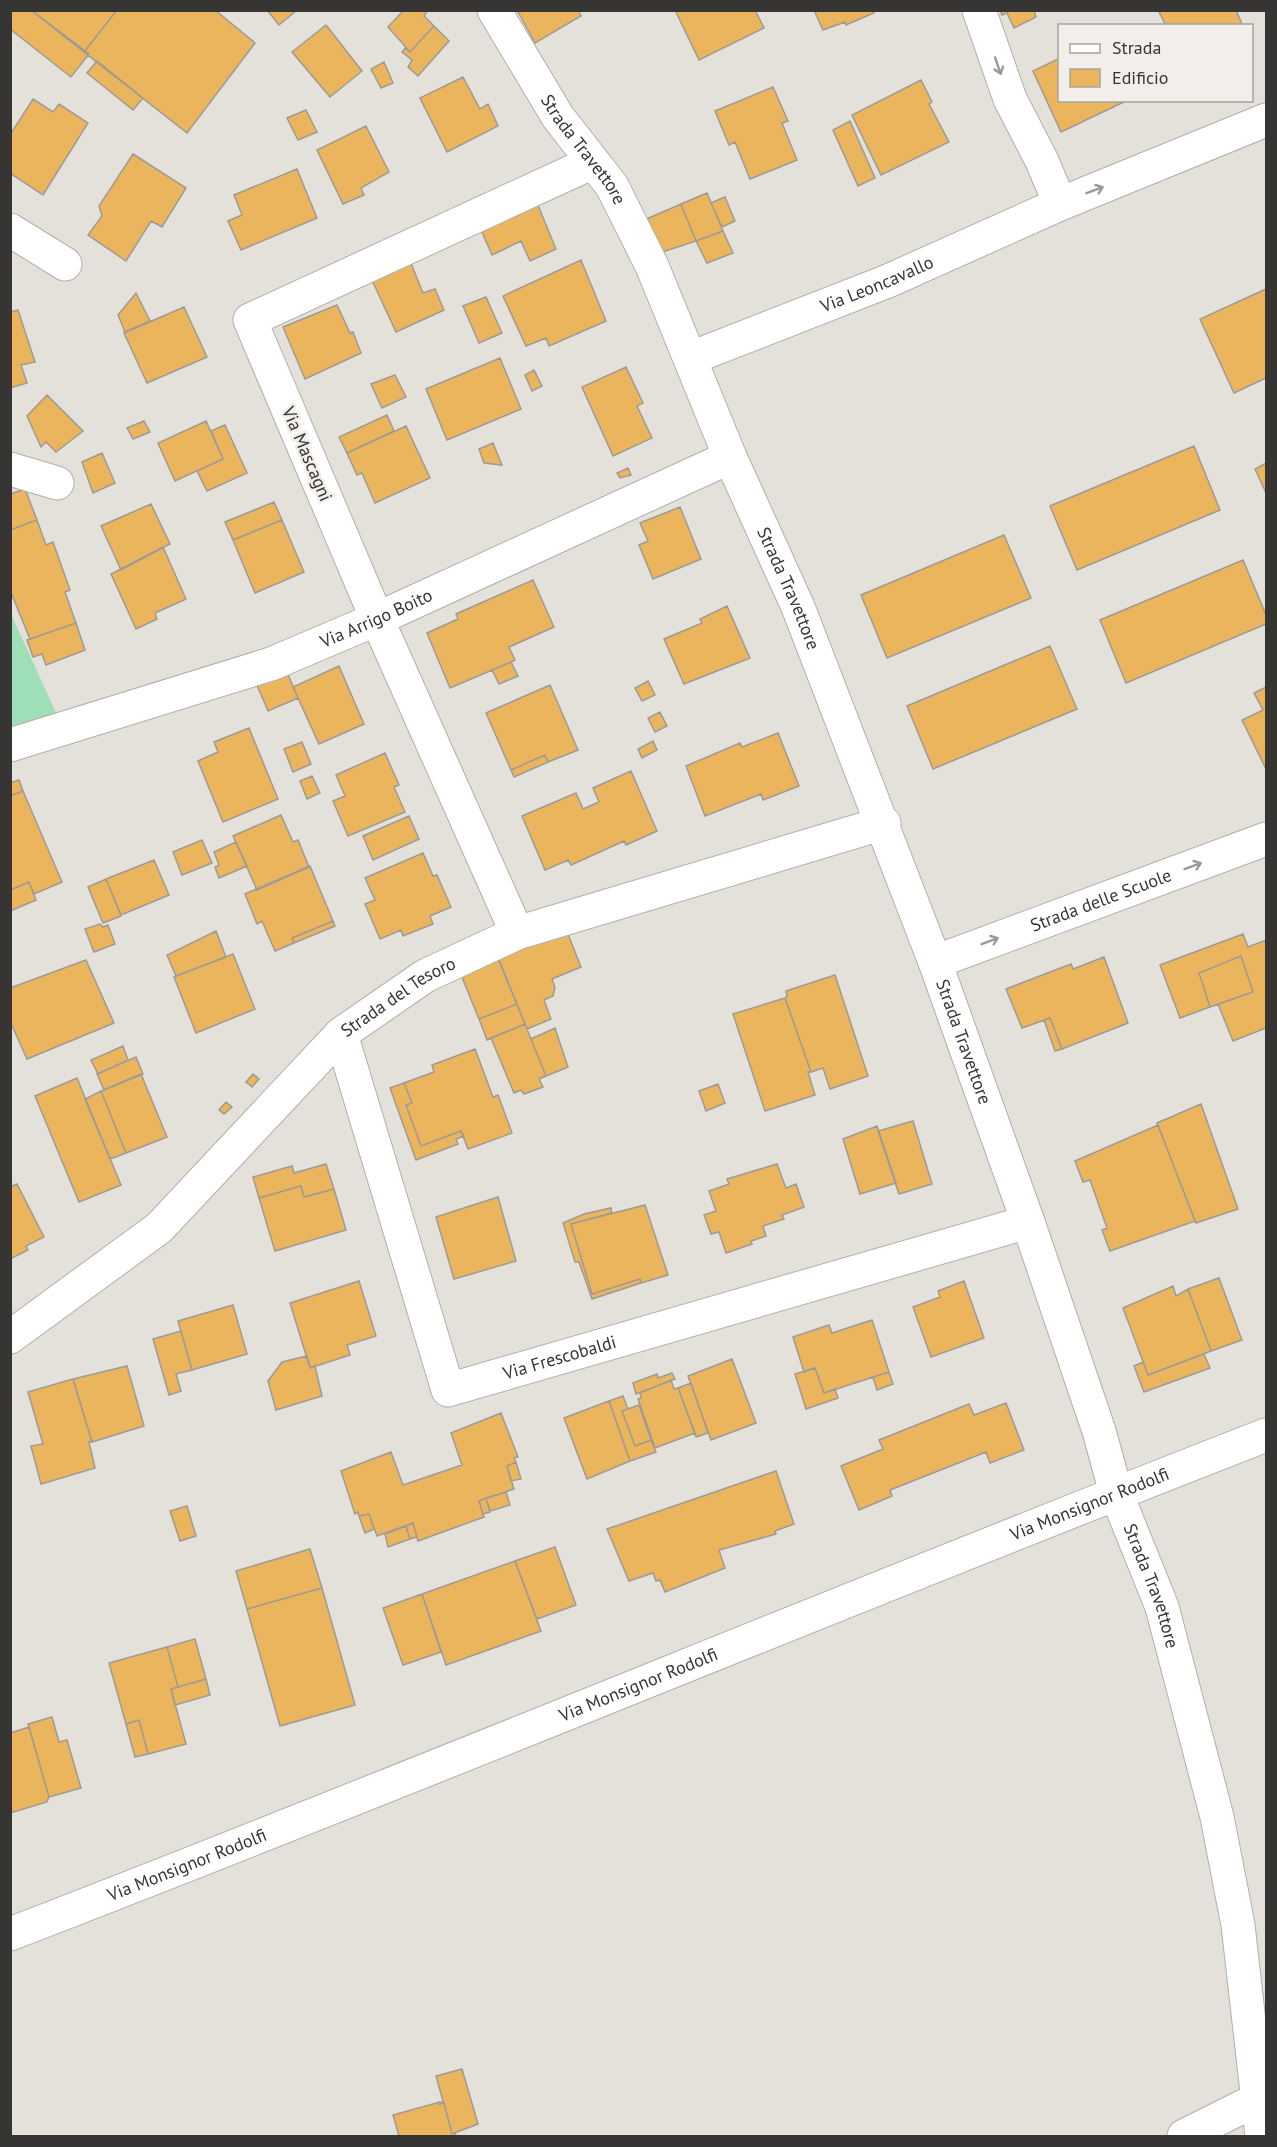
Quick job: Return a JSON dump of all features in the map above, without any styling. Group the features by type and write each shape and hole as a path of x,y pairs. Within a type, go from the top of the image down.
{"street":[{"name":"Strada Travettore","path":"494,10 558,117 612,186 652,266 730,457 798,607 884,823 935,962 1028,1222 1093,1414 1116,1493 1162,1606 1217,1816 1238,1925 1262,2136"},
{"path":"979,10 1010,99 1042,161 1060,204"},
{"name":"Via Leoncavallo","path":"691,358 878,285 1060,204 1266,120"},
{"name":"Via Mascagni","path":"518,933 377,619 250,320 592,162"},
{"path":"10,230 64,264"},
{"name":"Via Arrigo Boito","path":"10,745 271,664 377,619 730,457"},
{"path":"10,469 57,483"},
{"name":"Strada del Tesoro","path":"10,1337 159,1228 341,1034 425,976 518,933 884,823"},
{"name":"Strada delle Scuole","path":"935,962 1266,839"},
{"name":"Via Frescobaldi","path":"341,1034 448,1390 1028,1222"},
{"name":"Via Monsignor Rodolfi","path":"10,1934 296,1824 1116,1493 1266,1435"},
{"path":"1184,2136 1258,2099"}],"green space":[{"path":"10,612 58,717 10,731"}],"building":[{"path":"10,10 31,10 89,54 71,77 10,29"},
{"path":"31,10 117,10 84,52"},
{"path":"117,10 215,10 255,43 187,133 84,52"},
{"path":"267,10 297,10 279,25"},
{"path":"404,10 428,10 424,16 434,26 410,52 388,27"},
{"path":"517,10 578,10 581,16 535,43"},
{"path":"675,10 755,10 764,28 699,60"},
{"path":"814,10 872,10 874,13 846,25 845,22 823,30"},
{"path":"1000,10 1034,10 1036,17 1014,28 1007,13 1002,15"},
{"path":"1158,10 1236,10 1242,24 1165,24"},
{"path":"326,25 362,71 330,97 292,52"},
{"path":"434,26 449,41 418,76 408,67 412,60 402,52 405,48 410,52"},
{"path":"1058,59 1058,102 1124,102 1061,132 1033,71"},
{"path":"97,61 143,98 133,110 87,73"},
{"path":"384,62 393,83 381,88 371,69"},
{"path":"463,77 480,109 488,104 498,126 447,152 420,98"},
{"path":"921,80 932,102 929,104 949,142 881,175 852,115"},
{"path":"773,87 788,121 782,123 797,160 750,179 735,142 729,145 715,111"},
{"path":"33,99 53,112 59,104 88,123 43,195 10,173 10,135"},
{"path":"306,110 317,132 298,140 287,118"},
{"path":"850,121 875,178 858,186 833,130"},
{"path":"366,126 389,172 361,188 364,195 343,204 317,150"},
{"path":"133,154 186,188 162,227 151,221 126,261 88,235 102,216 99,206"},
{"path":"297,169 317,218 241,250 228,221 242,215 234,195"},
{"path":"707,193 723,231 696,241 681,204"},
{"path":"725,197 735,221 722,227 711,203"},
{"path":"535,198 556,249 530,261 521,241 492,255 478,223"},
{"path":"681,204 696,241 650,256 635,224"},
{"path":"723,231 733,253 707,263 696,241"},
{"path":"581,260 606,321 549,346 546,338 526,346 503,296"},
{"path":"410,261 423,293 435,289 444,310 396,332 371,278"},
{"path":"1266,289 1266,378 1234,393 1200,319"},
{"path":"136,293 150,321 125,332 118,315"},
{"path":"486,297 502,333 479,343 463,306"},
{"path":"337,305 350,333 353,332 361,353 305,379 283,327"},
{"path":"184,307 207,357 147,383 124,333"},
{"path":"18,310 35,362 21,365 27,383 10,388 10,312"},
{"path":"500,358 521,409 447,440 426,389"},
{"path":"626,367 643,403 637,406 652,438 613,456 582,387"},
{"path":"534,370 542,386 532,391 525,375"},
{"path":"395,375 406,397 382,408 371,384"},
{"path":"47,395 83,431 56,452 46,442 41,447 27,416"},
{"path":"387,415 394,431 347,453 339,437"},
{"path":"144,421 150,432 133,439 127,428"},
{"path":"206,421 223,459 175,481 158,443"},
{"path":"225,425 247,473 207,491 197,471 223,459 211,431"},
{"path":"406,426 430,478 375,503 362,473 357,475 347,453"},
{"path":"493,443 502,465 484,463 479,449"},
{"path":"1194,446 1220,510 1077,570 1050,506"},
{"path":"102,453 115,483 93,493 82,462"},
{"path":"1266,463 1266,493 1255,469"},
{"path":"628,468 631,475 620,478 617,473"},
{"path":"25,489 37,520 10,530 10,494"},
{"path":"274,502 282,520 233,540 225,522"},
{"path":"151,504 170,544 121,570 101,526"},
{"path":"680,507 701,559 653,579 639,545 648,541 640,523"},
{"path":"37,520 46,545 53,542 70,590 65,592 76,623 30,639 10,590 10,530"},
{"path":"282,520 304,572 255,593 233,540"},
{"path":"1004,535 1031,598 887,658 861,595"},
{"path":"163,547 186,599 155,613 157,619 136,629 111,574"},
{"path":"1243,560 1266,615 1266,624 1126,683 1100,620"},
{"path":"533,580 554,627 509,647 515,660 450,688 427,633 458,619 456,614"},
{"path":"727,606 750,658 684,684 664,639 702,623 700,619"},
{"path":"76,623 85,650 46,665 42,654 33,657 27,640"},
{"path":"1050,646 1077,709 933,769 907,706"},
{"path":"511,662 518,676 499,684 492,670"},
{"path":"284,665 298,698 268,711 254,678"},
{"path":"339,666 364,724 319,744 293,687"},
{"path":"648,681 655,695 642,701 635,688"},
{"path":"550,685 578,750 548,762 545,755 511,770 486,713"},
{"path":"1266,687 1266,769 1242,720 1263,710 1254,693"},
{"path":"660,712 667,726 655,732 648,718"},
{"path":"249,728 278,799 223,822 198,761 218,752 214,742"},
{"path":"778,733 799,786 763,800 761,794 705,816 686,766 740,743 742,747"},
{"path":"653,741 657,750 642,758 638,749"},
{"path":"302,742 311,764 293,772 284,749"},
{"path":"385,753 399,785 394,787 405,812 348,836 333,801 345,796 336,775"},
{"path":"545,755 548,762 514,777 511,770"},
{"path":"631,771 657,831 626,845 624,841 571,865 568,860 545,870 522,816 576,793 583,809 599,802 593,788"},
{"path":"312,776 320,793 307,799 300,781"},
{"path":"19,780 23,791 10,796 10,783"},
{"path":"23,791 62,882 34,894 29,882 10,890 10,796"},
{"path":"281,815 293,842 298,840 309,867 257,890 233,836"},
{"path":"409,816 419,839 373,860 363,836"},
{"path":"202,840 212,863 182,875 173,852"},
{"path":"236,842 247,866 219,878 215,867 219,865 214,852"},
{"path":"423,853 433,876 437,875 451,907 430,916 433,924 403,936 401,930 380,939 365,904 375,900 365,878"},
{"path":"154,860 169,895 121,915 106,879"},
{"path":"310,866 333,921 292,938 294,943 275,951 262,921 257,924 245,894"},
{"path":"106,879 121,916 103,923 88,887"},
{"path":"29,882 36,900 10,911 10,890"},
{"path":"333,921 335,926 294,943 292,938"},
{"path":"100,924 103,927 108,925 115,944 94,952 85,929"},
{"path":"566,929 581,967 552,979 555,987 553,996 544,1000 551,1019 527,1029 497,956"},
{"path":"216,931 226,957 176,976 167,955"},
{"path":"1243,934 1248,947 1266,940 1266,1028 1233,1041 1218,1004 1253,992 1241,956 1199,973 1210,1007 1180,1018 1160,965"},
{"path":"495,950 517,1004 479,1019 457,965"},
{"path":"233,954 255,1009 196,1033 174,977"},
{"path":"1241,956 1253,992 1210,1007 1199,973"},
{"path":"1104,957 1128,1023 1062,1049 1050,1018 1022,1028 1006,989 1071,964 1073,969"},
{"path":"86,960 114,1023 27,1059 10,1021 10,988"},
{"path":"835,975 868,1076 830,1089 823,1068 811,1072 785,998 786,991"},
{"path":"785,998 811,1072 808,1072 815,1095 765,1111 733,1014"},
{"path":"517,1004 525,1024 487,1040 479,1019"},
{"path":"1050,1018 1062,1049 1055,1051 1044,1020"},
{"path":"525,1024 546,1076 539,1079 543,1087 524,1094 521,1090 514,1093 491,1038"},
{"path":"555,1028 568,1067 546,1076 531,1039"},
{"path":"123,1046 128,1060 98,1074 91,1060"},
{"path":"475,1049 493,1097 498,1095 512,1133 468,1149 461,1131 421,1146 406,1105 412,1103 404,1083 434,1072 432,1065"},
{"path":"136,1057 143,1074 104,1090 97,1074"},
{"path":"141,1074 167,1137 126,1153 101,1091"},
{"path":"253,1074 259,1079 252,1087 246,1082"},
{"path":"77,1078 121,1185 79,1202 35,1096"},
{"path":"404,1083 412,1103 406,1105 421,1146 461,1131 464,1136 456,1139 458,1144 416,1160 390,1088"},
{"path":"718,1084 725,1103 706,1111 699,1091"},
{"path":"101,1091 126,1153 110,1159 85,1099"},
{"path":"226,1102 232,1107 224,1114 219,1110"},
{"path":"1201,1104 1238,1209 1196,1223 1157,1123"},
{"path":"913,1121 932,1184 899,1194 878,1131"},
{"path":"1158,1125 1195,1221 1110,1251 1102,1230 1107,1228 1090,1180 1083,1182 1075,1161"},
{"path":"877,1126 896,1183 860,1194 843,1139"},
{"path":"326,1164 334,1189 304,1197 301,1186 259,1198 253,1177 292,1166 294,1173"},
{"path":"777,1164 786,1188 796,1184 804,1207 782,1215 784,1219 763,1226 766,1236 751,1241 752,1244 726,1253 719,1232 711,1234 704,1215 716,1211 709,1191 729,1184 727,1179"},
{"path":"17,1184 44,1237 26,1246 28,1250 10,1259 10,1187"},
{"path":"301,1186 304,1197 334,1189 346,1230 275,1251 259,1198"},
{"path":"498,1197 516,1261 454,1279 436,1217"},
{"path":"645,1205 668,1275 641,1283 640,1279 592,1294 571,1224"},
{"path":"611,1208 612,1213 571,1224 592,1294 640,1279 641,1283 592,1299 579,1262 575,1262 563,1223 584,1214"},
{"path":"1219,1278 1242,1340 1211,1351 1188,1289"},
{"path":"359,1281 376,1336 347,1345 350,1355 310,1368 290,1303"},
{"path":"964,1281 984,1338 931,1357 913,1307 940,1297 938,1291"},
{"path":"1173,1286 1176,1296 1188,1289 1211,1351 1148,1375 1123,1308"},
{"path":"233,1305 247,1354 192,1370 178,1321"},
{"path":"872,1320 889,1372 824,1393 815,1368 804,1372 793,1337 829,1325 832,1333"},
{"path":"181,1331 192,1370 176,1374 181,1391 169,1395 153,1339"},
{"path":"1204,1354 1210,1368 1144,1392 1134,1366 1143,1362 1148,1375"},
{"path":"307,1356 310,1368 315,1366 322,1396 276,1410 268,1381 282,1362"},
{"path":"732,1359 756,1423 711,1440 688,1376"},
{"path":"127,1366 144,1426 92,1442 73,1379"},
{"path":"815,1368 824,1393 835,1389 838,1398 806,1409 795,1374"},
{"path":"889,1372 893,1384 877,1390 873,1377"},
{"path":"672,1373 675,1379 636,1394 633,1383 657,1374 658,1378"},
{"path":"73,1379 92,1442 89,1442 95,1468 41,1484 31,1446 43,1444 28,1392"},
{"path":"671,1380 674,1389 678,1388 695,1433 655,1448 638,1399 641,1398 640,1393"},
{"path":"691,1383 708,1433 696,1437 678,1388"},
{"path":"623,1396 628,1409 622,1411 635,1446 651,1440 656,1452 630,1461 609,1401"},
{"path":"609,1401 630,1461 587,1479 564,1418"},
{"path":"1006,1403 1024,1450 990,1463 986,1452 890,1490 892,1496 859,1510 841,1466 883,1449 879,1440 969,1404 974,1415"},
{"path":"639,1405 651,1440 635,1446 622,1411"},
{"path":"501,1413 518,1457 514,1458 516,1462 507,1466 514,1489 479,1501 484,1517 418,1541 413,1523 377,1536 369,1514 359,1516 358,1512 355,1514 341,1471 391,1452 403,1485 462,1465 451,1433"},
{"path":"516,1462 521,1479 511,1481 507,1466"},
{"path":"776,1471 794,1524 775,1531 776,1534 719,1550 725,1568 665,1592 660,1580 656,1581 653,1573 629,1581 607,1529"},
{"path":"506,1492 510,1505 490,1511 486,1498"},
{"path":"486,1498 490,1512 483,1514 479,1501"},
{"path":"187,1506 196,1536 180,1541 170,1511"},
{"path":"369,1514 374,1529 365,1533 359,1516"},
{"path":"413,1523 417,1537 410,1539 406,1526"},
{"path":"406,1526 410,1539 388,1547 385,1534"},
{"path":"555,1547 576,1605 537,1619 515,1561"},
{"path":"310,1549 322,1588 247,1609 236,1571"},
{"path":"515,1561 541,1631 446,1665 422,1594"},
{"path":"322,1588 355,1705 280,1726 247,1609"},
{"path":"422,1594 441,1652 403,1665 383,1608"},
{"path":"195,1639 206,1679 178,1687 167,1647"},
{"path":"167,1647 178,1687 171,1689 186,1744 148,1754 139,1720 126,1724 109,1663"},
{"path":"206,1679 210,1695 175,1705 171,1689"},
{"path":"52,1717 59,1742 67,1740 81,1788 49,1797 28,1724"},
{"path":"139,1720 148,1754 135,1757 126,1724"},
{"path":"29,1727 49,1797 47,1802 10,1813 10,1733"},
{"path":"462,2069 478,2124 452,2134 444,2103 440,2104 443,2101 436,2076"},
{"path":"440,2102 440,2104 444,2103 452,2134 455,2133 456,2136 399,2136 393,2115"}]}
